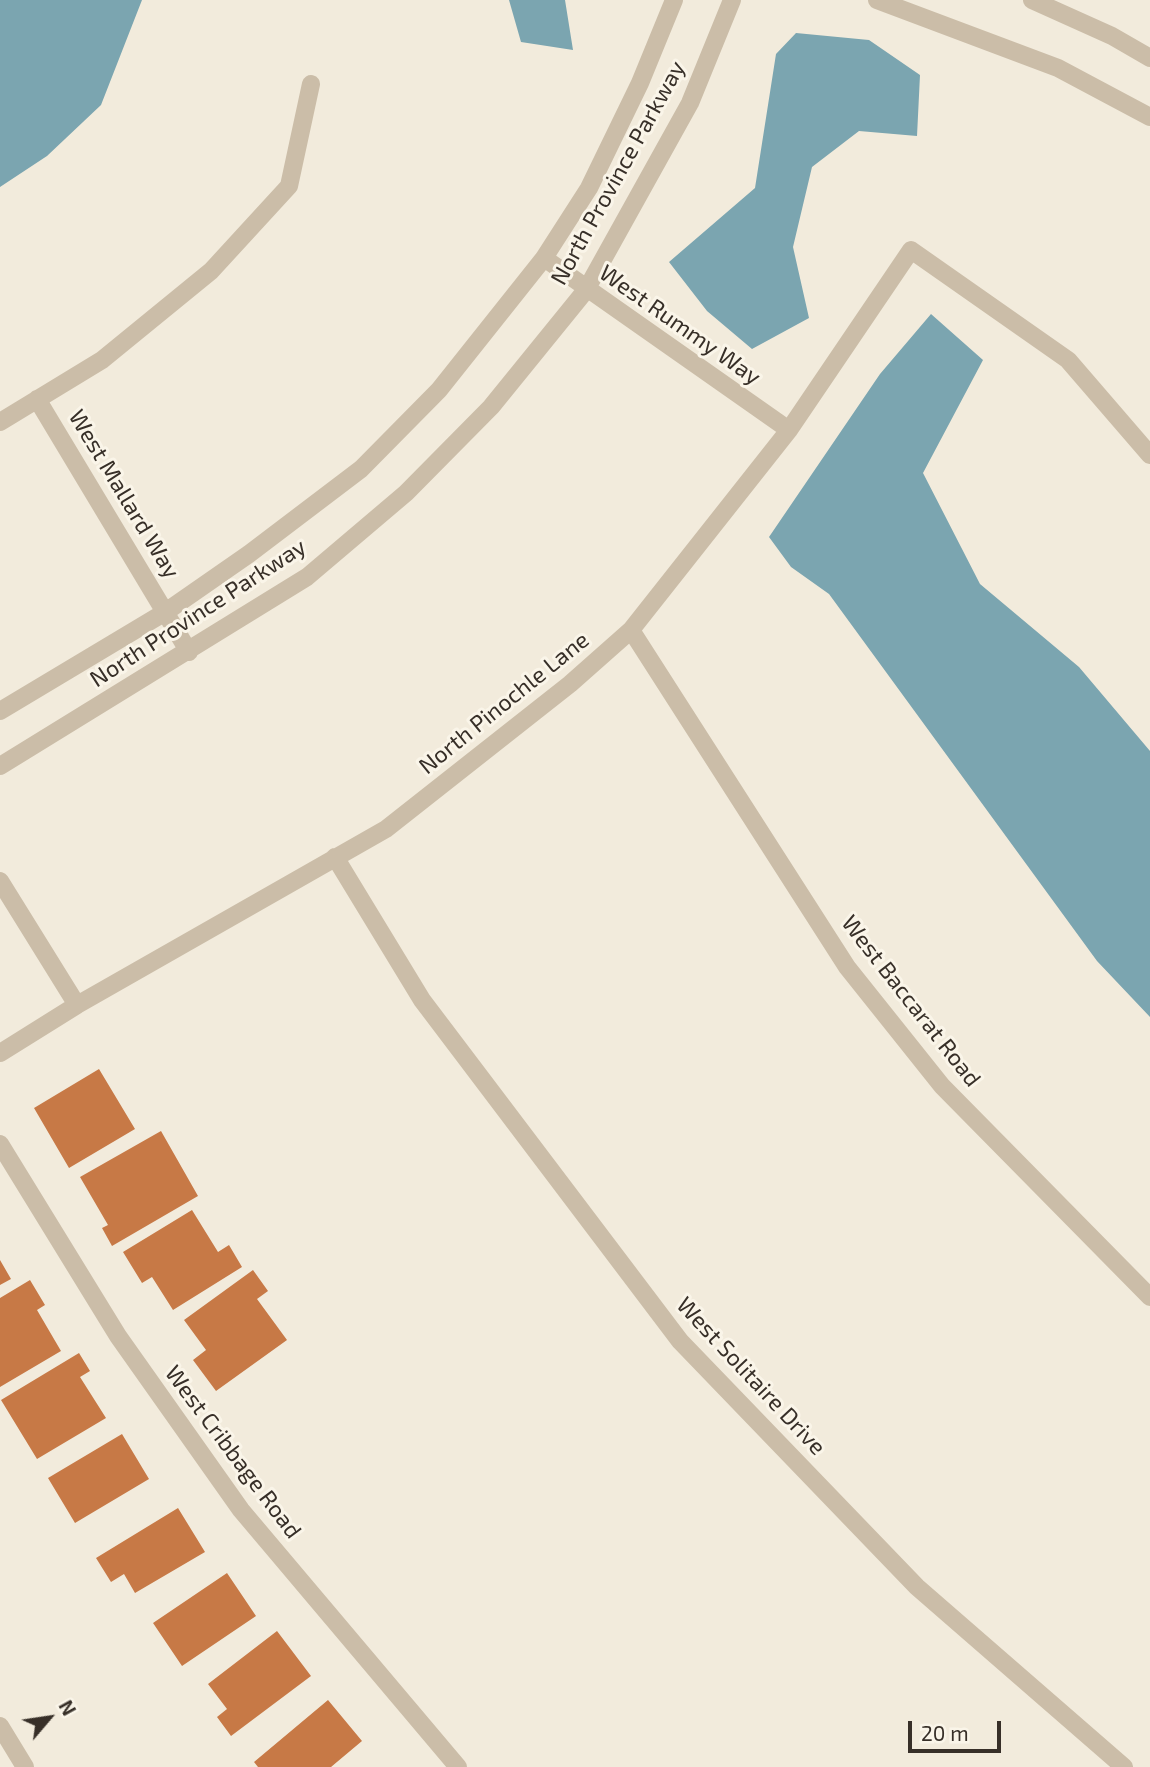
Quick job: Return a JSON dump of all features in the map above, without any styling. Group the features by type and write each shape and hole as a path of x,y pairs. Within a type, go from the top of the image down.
{"street":[{"name":"North Province Parkway","path":"0,711 167,611 361,468 439,390 544,258 589,188 640,83 674,0"},
{"name":"North Province Parkway","path":"0,766 307,577 406,493 491,407 586,290 690,103 732,0"},
{"path":"877,0 1058,68 1150,117"},
{"path":"1032,0 1112,36 1150,58"},
{"path":"0,422 102,360 211,271 289,186 311,83"},
{"name":"North Pinochle Lane","path":"0,1053 76,1005 386,829 570,684 631,630 789,430 911,250 1068,360 1150,455"},
{"name":"West Rummy Way","path":"544,258 789,430"},
{"name":"West Mallard Way","path":"37,399 167,611 189,652"},
{"name":"West Baccarat Road","path":"631,630 847,967 942,1086 1150,1297"},
{"name":"West Solitaire Drive","path":"335,857 422,1000 680,1341 917,1587 1124,1767"},
{"path":"0,881 76,1005"},
{"name":"West Cribbage Road","path":"0,1144 118,1336 241,1510 458,1767"},
{"path":"0,1726 25,1767"}],"water":[{"path":"0,0 142,0 101,105 47,156 0,187"},
{"path":"509,0 565,0 573,50 521,42"},
{"path":"796,33 869,40 920,75 917,136 859,131 812,167 793,247 809,318 752,349 707,311 669,262 755,188 776,54"},
{"path":"931,314 983,360 923,473 980,584 1079,667 1150,751 1150,1017 1097,961 829,594 791,567 769,537 880,374"}],"building":[{"path":"99,1069 135,1129 69,1168 34,1108"},
{"path":"161,1131 198,1196 112,1246 102,1228 108,1225 80,1177"},
{"path":"192,1210 218,1252 229,1245 242,1267 173,1310 152,1277 142,1283 123,1252"},
{"path":"0,1260 11,1279 0,1285"},
{"path":"253,1270 268,1291 257,1299 287,1340 216,1391 193,1360 206,1350 184,1320"},
{"path":"30,1280 45,1305 37,1310 61,1351 0,1387 0,1298"},
{"path":"79,1353 90,1371 80,1377 106,1418 37,1459 1,1400"},
{"path":"122,1434 149,1479 75,1523 48,1478"},
{"path":"178,1508 205,1552 135,1593 124,1574 111,1582 96,1558"},
{"path":"227,1573 256,1616 182,1666 153,1623"},
{"path":"277,1631 311,1676 231,1736 217,1717 227,1709 208,1684"},
{"path":"328,1700 362,1741 331,1767 258,1767 254,1762"}]}
